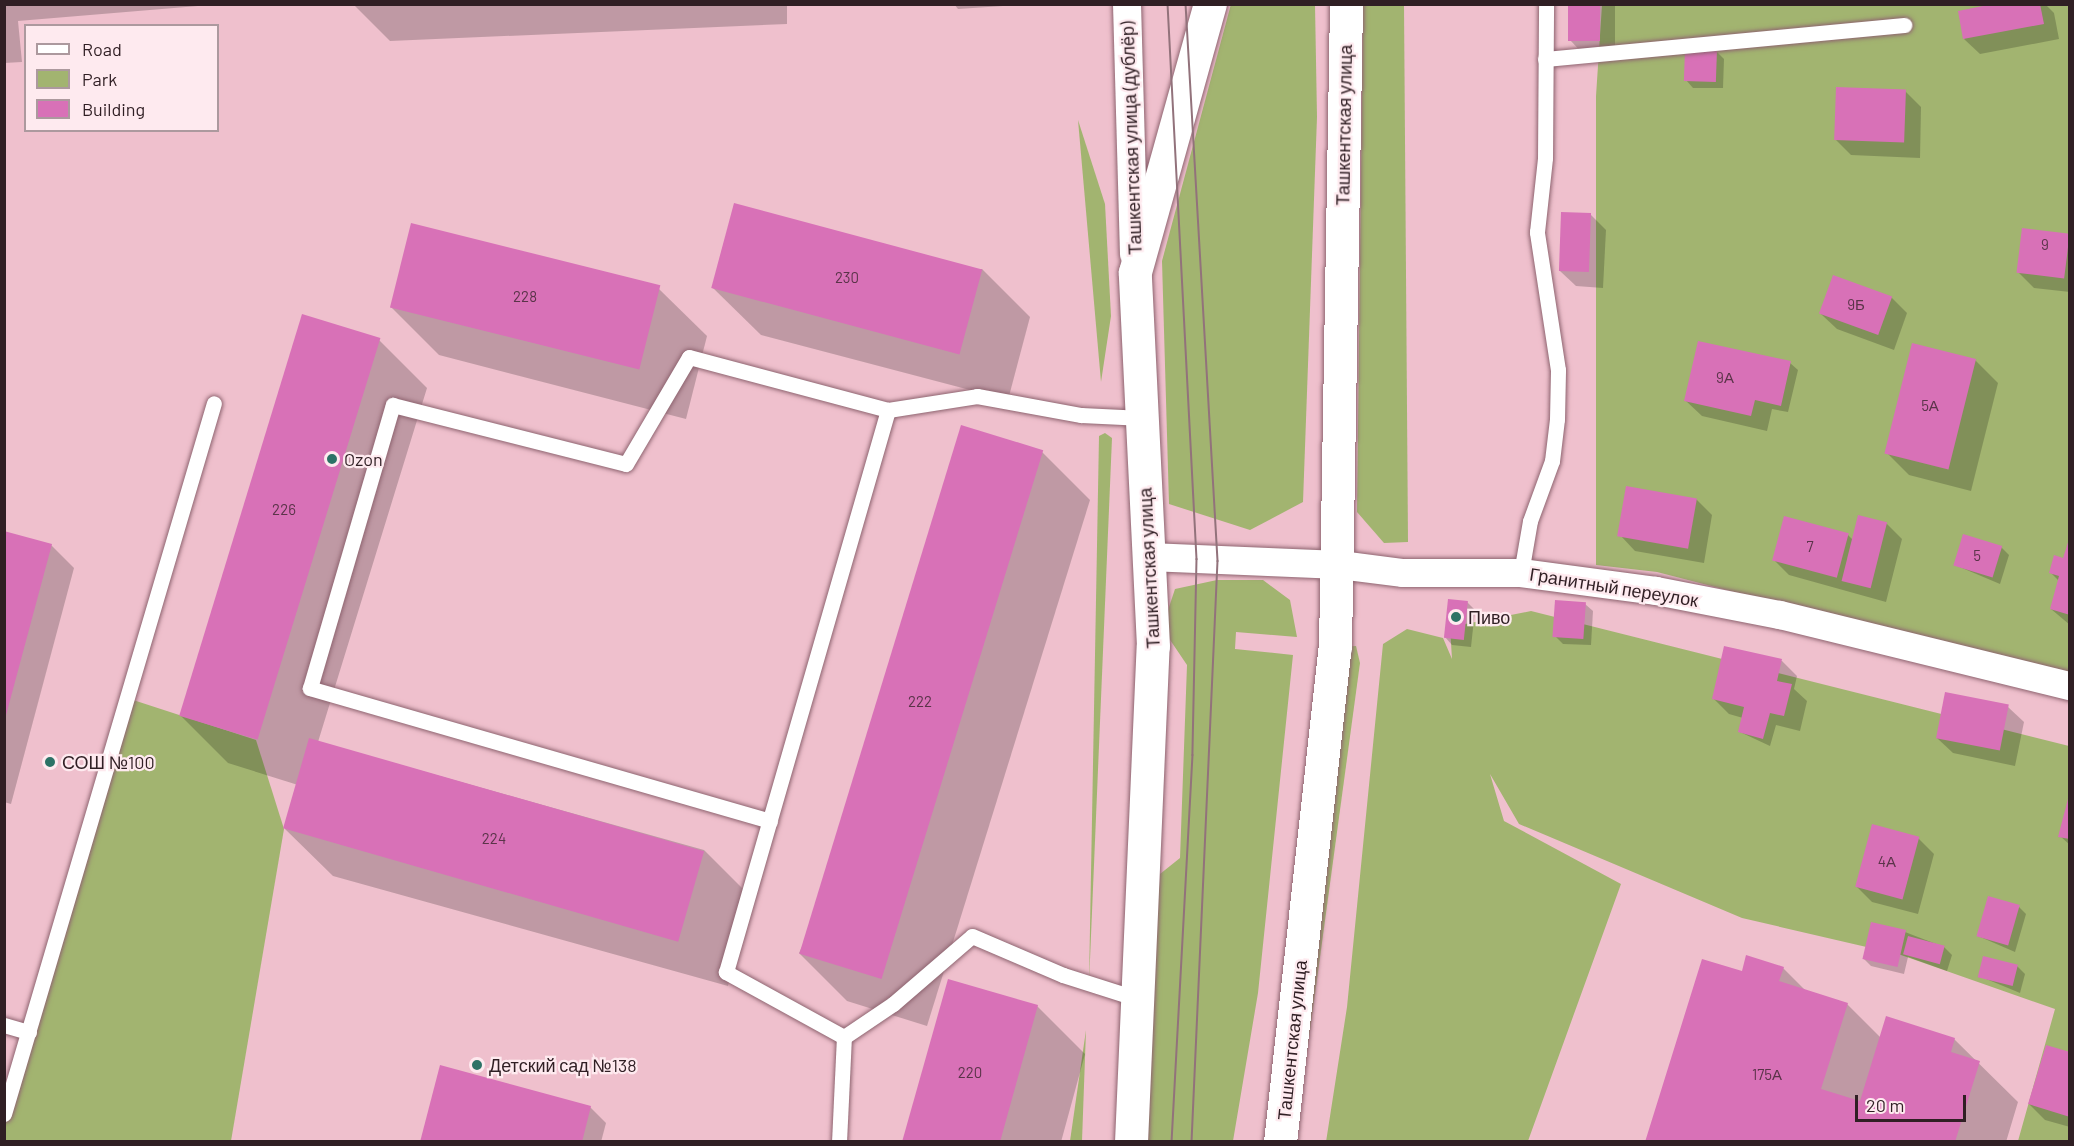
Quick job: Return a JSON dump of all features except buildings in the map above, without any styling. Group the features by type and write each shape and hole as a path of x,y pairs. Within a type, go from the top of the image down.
{"main road":[{"name":"Ташкентская улица","path":"1131,1142 1151,780 1149,557 1135,272 1210,4"},
{"name":"Ташкентская улица","path":"1280,1142 1340,565 1346,4"}],"street":[{"name":"Ташкентская улица (дублёр)","path":"1127,4 1135,272"},
{"name":"Гранитный переулок","path":"1149,557 1340,565 1402,573 1521,573 1780,615 2070,686"}],"lane":[{"path":"1521,573 1530,521 1552,461 1557,419 1558,370 1537,232 1545,158 1546,4"},
{"path":"1545,59 1904,25"},
{"path":"770,821 310,688 393,405 626,464 689,357 888,410 977,396 1081,416 1141,418"},
{"path":"4,1114 214,403"},
{"path":"844,1037 726,972 888,410"},
{"path":"844,1037 893,1004 972,936 1063,975 1138,999"},
{"path":"4,1025 29,1032"},
{"path":"839,1142 844,1037"}],"green space":[{"path":"1231,4 1315,5 1317,117 1303,502 1250,530 1169,504 1162,261"},
{"path":"1363,5 1404,5 1408,542 1384,543 1357,512"},
{"path":"1602,5 2069,5 2069,678 1657,572 1596,565 1596,96"},
{"path":"1078,120 1105,204 1111,316 1101,382"},
{"path":"1105,433 1112,438 1089,983 1099,436"},
{"path":"1217,580 1263,580 1290,600 1297,637 1236,632 1235,649 1293,655 1258,993 1233,1141 1138,1142 1160,874 1180,858 1187,665 1162,628 1175,589"},
{"path":"1531,611 2069,746 2069,1141 2018,1141 2055,1009 1901,955 1742,918 1519,824 1490,774 1504,821 1621,884 1528,1141 1326,1142 1347,1007 1383,644 1407,629 1443,638 1452,659 1450,627"},
{"path":"1356,646 1360,663 1295,1141 1335,647"},
{"path":"127,698 256,740 284,829 231,1141 5,1141 4,1114"},
{"path":"1086,1030 1082,1141 1070,1141"}],"tram line":[{"path":"1168,4 1197,559 1193,755 1172,1142"},
{"path":"1186,4 1218,561 1192,1142"}],"place":[{"name":"Ozon","path":"332,459"},
{"name":"Пиво","path":"1456,617"},
{"name":"СОШ №100","path":"50,762"},
{"name":"Детский сад №138","path":"477,1065"}]}
